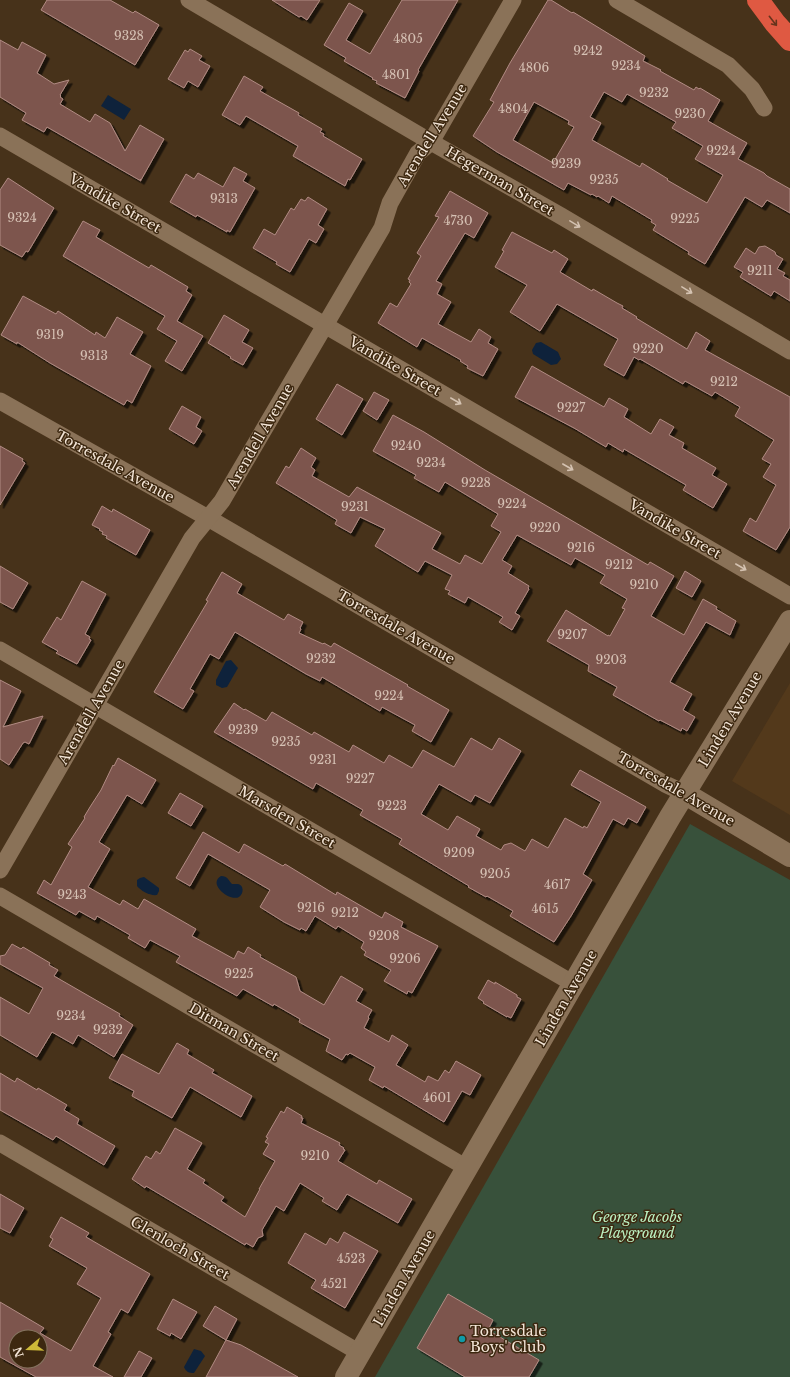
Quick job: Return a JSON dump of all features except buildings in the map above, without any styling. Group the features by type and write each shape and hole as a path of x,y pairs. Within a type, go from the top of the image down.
{"highway":[{"path":"758,0 790,40"}],"street":[{"name":"Hegerman Street","path":"189,0 790,350"},
{"name":"Arendell Avenue","path":"0,870 192,538 222,501 325,326 382,228 390,203 418,153 431,142 513,0"},
{"path":"617,0 728,65 752,89 764,108"},
{"name":"Vandike Street","path":"0,136 790,596"},
{"name":"Torresdale Avenue","path":"0,401 208,518 790,856"},
{"name":"Linden Avenue","path":"346,1377 684,794 790,621"},
{"name":"Marsden Street","path":"0,650 574,984"},
{"name":"Ditman Street","path":"0,896 467,1168"},
{"name":"Glenloch Street","path":"0,1143 360,1353"}],"shaded area":[{"path":"790,683 790,815 732,781"}],"green space":[{"name":"George Jacobs Playground","path":"690,824 790,880 790,1377 375,1377"}],"water":[{"path":"108,95 131,109 124,120 101,106"},
{"path":"541,342 558,352 561,359 557,364 551,365 533,354 532,350 536,343"},
{"path":"231,660 238,668 227,687 222,688 216,685 216,680 226,661"},
{"path":"221,876 227,877 232,884 238,884 241,886 241,896 235,898 230,897 221,891 218,887 217,879"},
{"path":"144,877 159,888 157,895 146,893 137,886 137,880"},
{"path":"194,1349 201,1351 205,1356 194,1373 192,1373 187,1371 184,1367"}],"place":[{"name":"Torresdale Boys' Club","path":"462,1339"}]}
